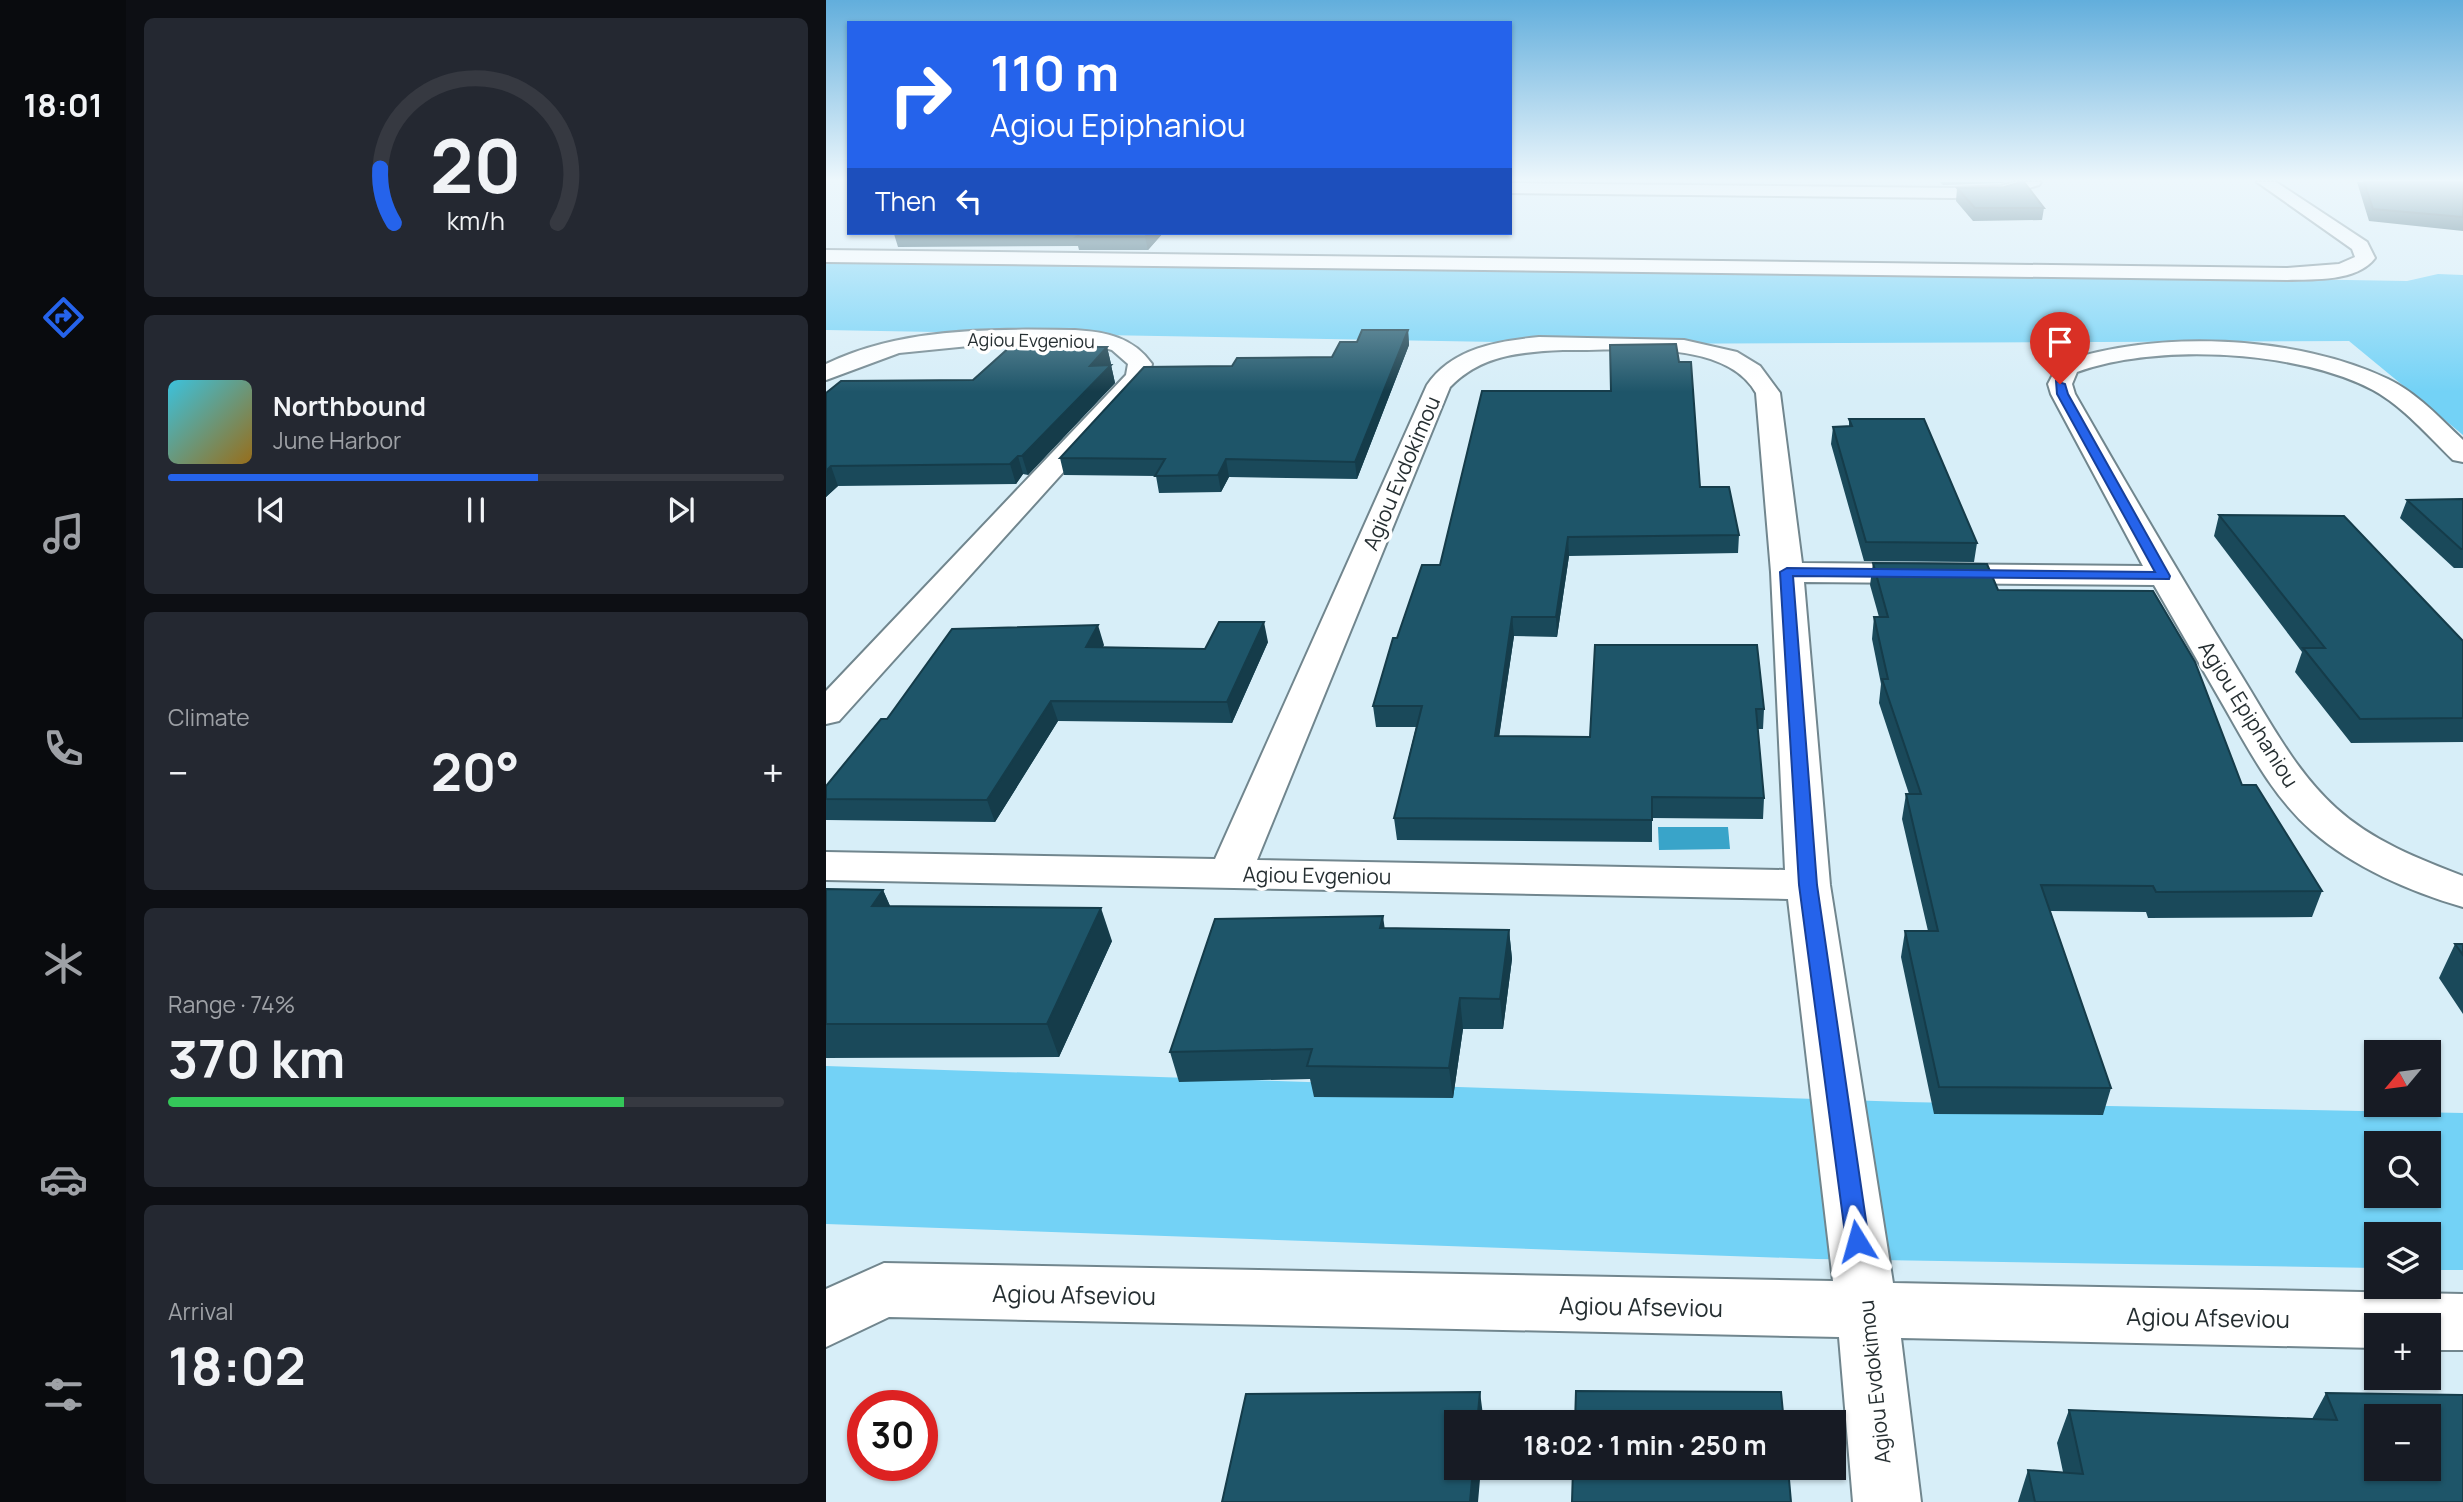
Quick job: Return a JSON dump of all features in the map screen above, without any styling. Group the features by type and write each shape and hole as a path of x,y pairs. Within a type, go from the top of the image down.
{"street":[{"path":"944,257 952,252"},
{"path":"1175,259 1183,252"},
{"path":"826,256 2287,274 2323,272 2362,263 2364,252"},
{"name":"Agiou Evgeniou","path":"826,373 878,352 974,338 1062,337 1102,340 1122,346 1134,354 1140,363 1137,376 826,713"},
{"name":"Agiou Evdokimou","path":"1230,873 1439,385 1455,368 1503,350 1543,343 1654,344 1688,348 1731,358 1751,369 1761,379 1768,393 1787,572 1808,885 1867,1310 1887,1502"},
{"name":"Agiou Epiphaniou","path":"2463,454 2399,396 2359,375 2283,355 2212,349 2136,351 2080,361 2067,368 2060,384 2063,394 2164,576 2278,766 2300,794 2329,824 2369,850 2423,877 2463,892"},
{"path":"1787,572 2164,576"},
{"name":"Agiou Evgeniou","path":"826,866 1808,885"},
{"name":"Agiou Afseviou","path":"826,1319 884,1290 2463,1322"}],"shaded area":[{"path":"826,256 2407,281 2438,274 2463,275 2463,435 2349,341 1605,344 826,330"},
{"path":"1658,827 1728,827 1730,849 1659,850"},
{"path":"826,1066 1906,1102 2364,1111 2364,1117 2441,1117 2441,1113 2463,1113 2463,1270 2441,1270 2441,1222 2364,1222 2364,1268 1817,1259 826,1224"}],"building":[{"path":"1362,330 1408,330 1355,462 1226,459 1218,475 1155,476 1165,459 1060,458 1144,367 1232,366 1237,358 1332,357 1340,342 1357,342"},
{"path":"1021,337 1088,337 1079,347 1107,347 1090,366 1111,365 1022,456 1018,456 1010,464 831,466 826,471 826,393 841,381 973,380"},
{"path":"1676,344 1679,362 1691,362 1700,487 1729,487 1739,535 1568,537 1556,617 1512,617 1495,736 1590,737 1595,645 1757,645 1764,709 1756,709 1764,798 1652,797 1652,820 1394,818 1422,706 1373,706 1393,638 1397,638 1422,565 1440,565 1482,391 1611,391 1610,345"},
{"path":"1849,419 1924,419 1977,543 1866,542 1833,427 1852,426"},
{"path":"2463,499 2463,549 2407,500"},
{"path":"2219,515 2344,516 2463,641 2463,718 2360,719 2303,648 2325,648"},
{"path":"1873,563 1987,564 1998,590 2153,591 2195,662 2242,785 2256,785 2322,891 2156,892 2153,886 2041,885 2111,1088 1939,1087 1905,931 1938,931 1906,794 1921,794 1882,679 1888,679 1874,617 1888,617"},
{"path":"1219,622 1264,622 1227,702 1051,701 987,800 826,799 826,786 881,719 887,719 952,629 1098,625 1086,647 1205,649"},
{"path":"826,889 883,890 872,906 1101,908 1047,1024 826,1024"},
{"path":"1383,916 1380,928 1509,930 1500,999 1460,998 1449,1068 1307,1066 1312,1049 1170,1052 1215,919"},
{"path":"2455,944 2463,944 2463,955"},
{"path":"1576,1391 1781,1392 1783,1410 1575,1410"},
{"path":"1480,1392 1478,1410 1444,1410 1444,1480 1472,1480 1470,1502 1222,1502 1246,1394"},
{"path":"2326,1393 2463,1395 2463,1502 2035,1502 2028,1470 2083,1474 2069,1410 2337,1420"},
{"path":"1573,1480 1789,1480 1791,1502 1572,1502"}],"route":[{"path":"1857,1241 1808,885 1787,572 2164,576 2063,394 2060,384"}]}
